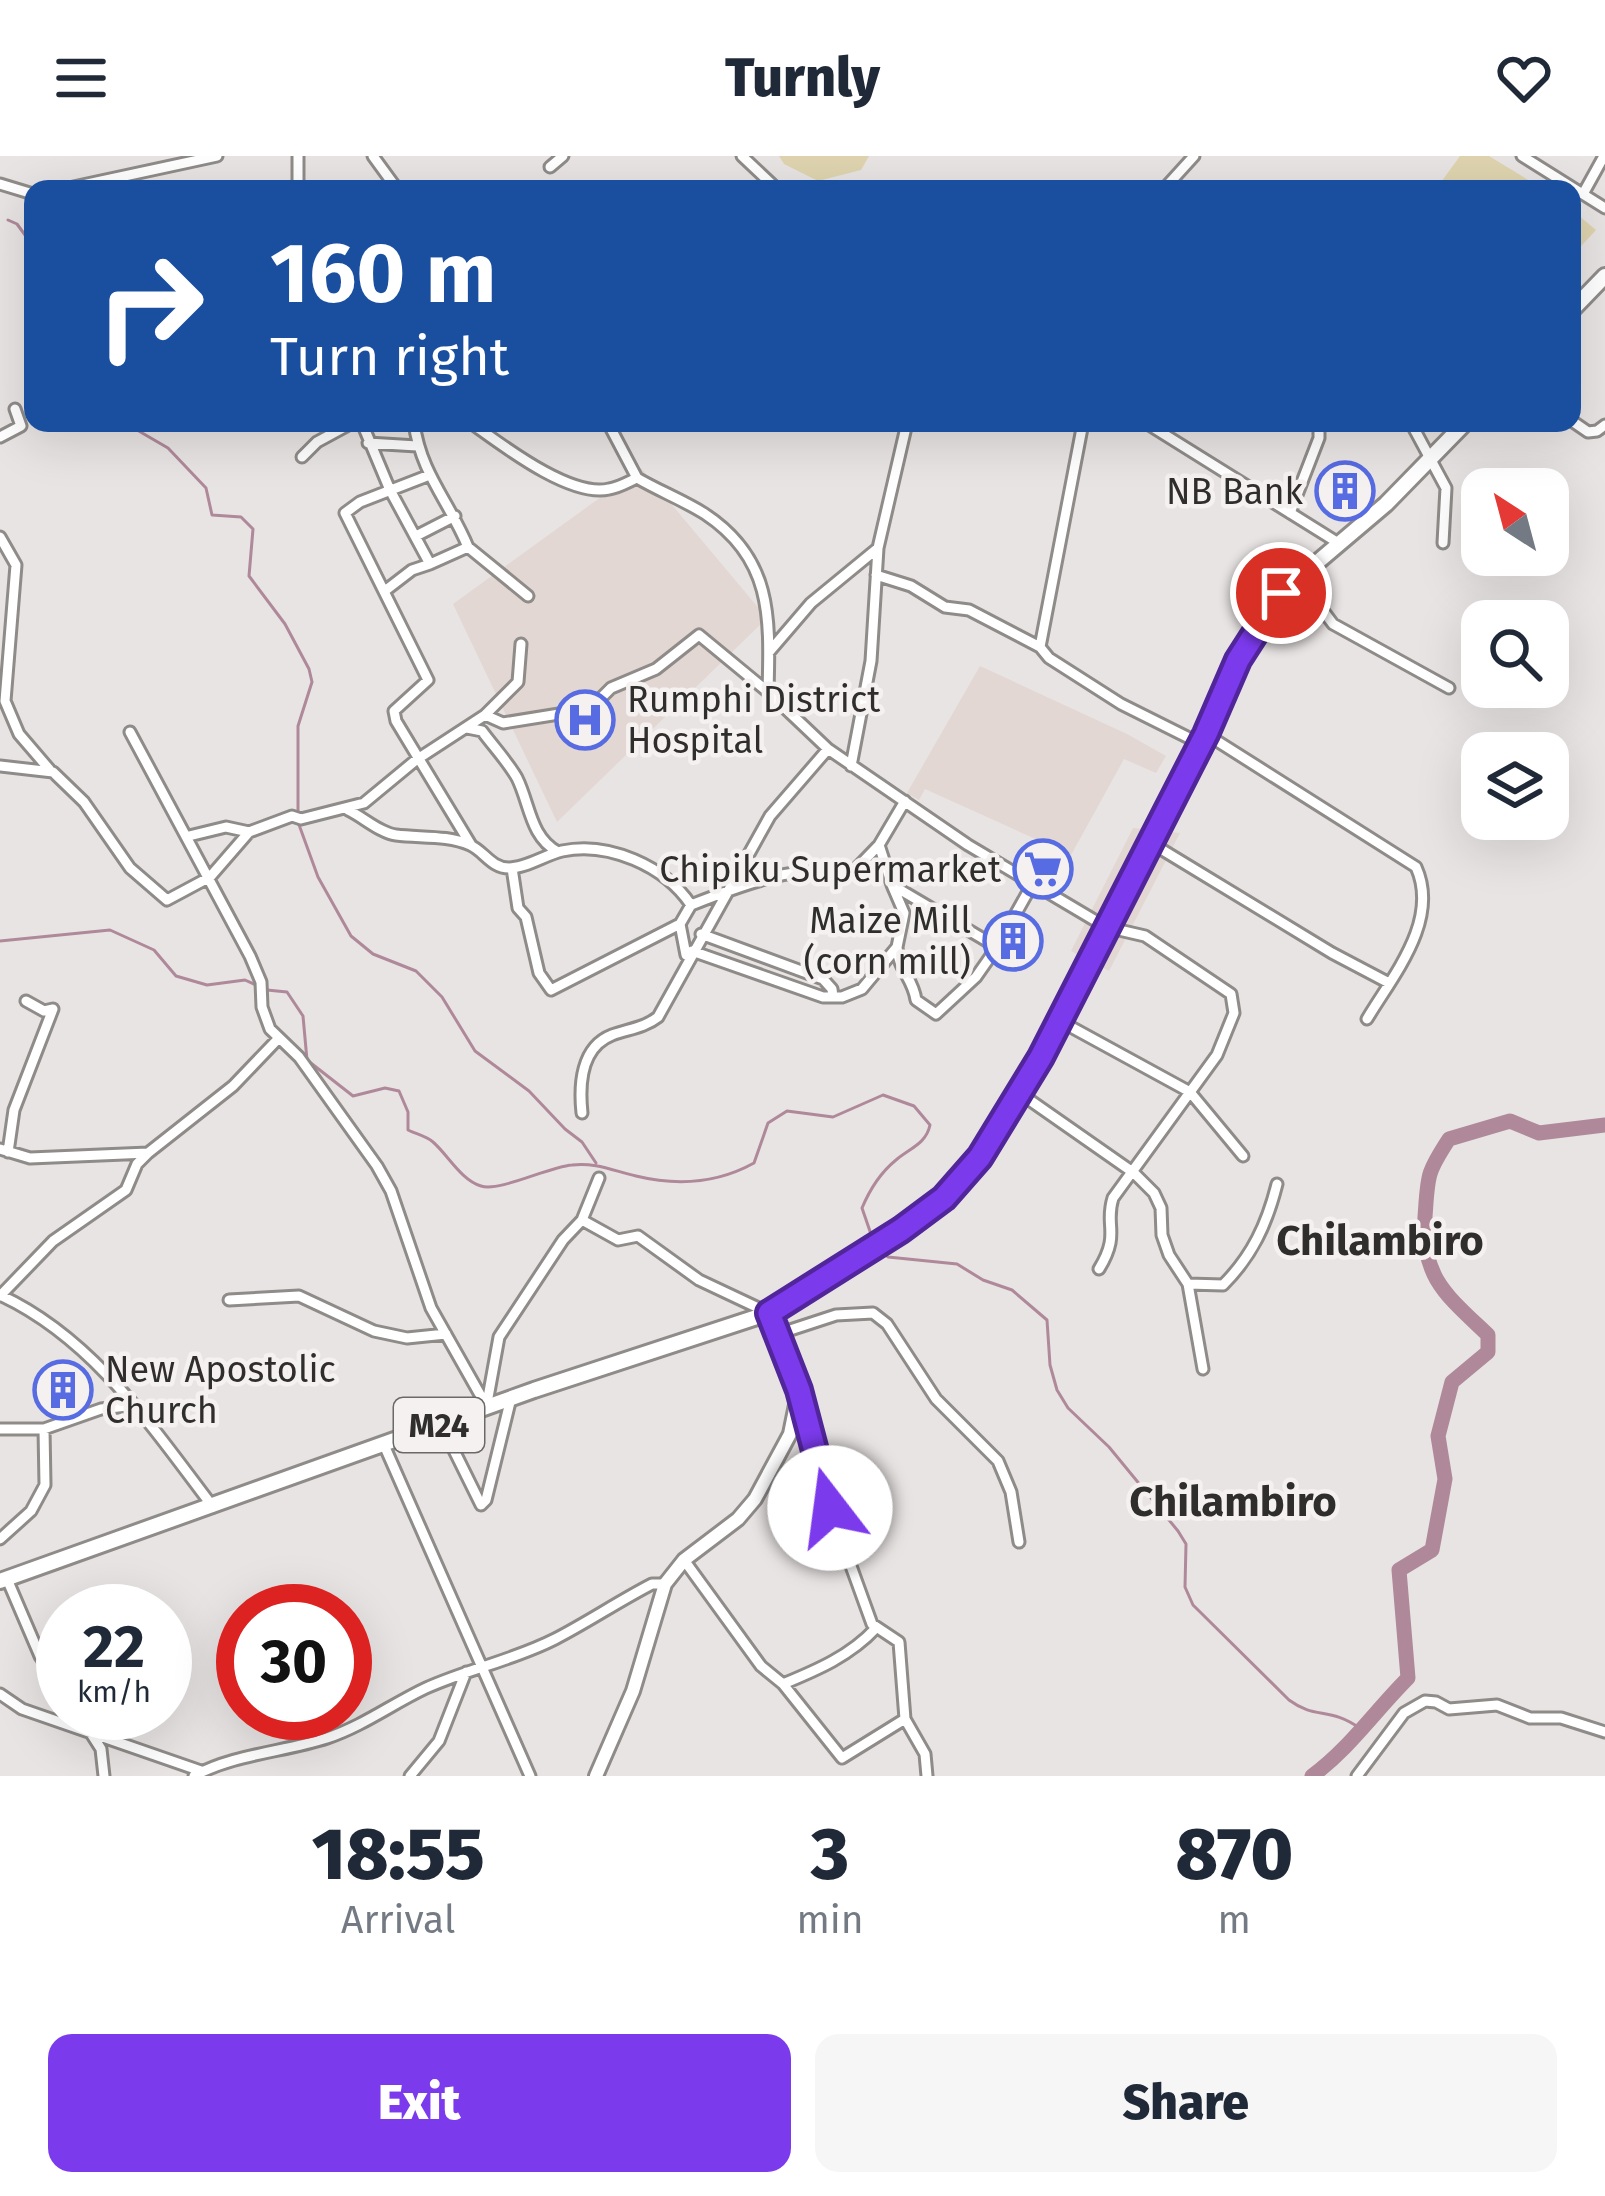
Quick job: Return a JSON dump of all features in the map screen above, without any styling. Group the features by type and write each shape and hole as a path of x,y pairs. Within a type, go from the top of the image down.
{"main road":[{"path":"1581,301 1605,276"},
{"name":"M24","path":"3,1580 487,1405 769,1313 944,1198 980,1157 1021,1094 1259,623 1281,593 1340,544 1456,432"}],"street":[{"path":"106,180 217,156"},
{"path":"550,167 562,156"},
{"path":"742,156 767,180"},
{"path":"1172,180 1194,156"},
{"path":"1522,156 1560,180"},
{"path":"1604,156 1582,194 1605,208"},
{"path":"0,436 21,426 15,409"},
{"path":"302,457 335,432"},
{"path":"365,432 430,564"},
{"path":"415,432 427,476 455,516 468,547 528,596"},
{"path":"484,432 544,473 596,489 609,490 637,478"},
{"path":"614,432 637,478 702,512 730,533 758,572 766,591 768,692"},
{"path":"851,766 871,661 878,548 905,432"},
{"path":"1040,647 1081,432"},
{"path":"1160,432 1340,544"},
{"path":"1290,513 1319,432"},
{"path":"1416,432 1446,488 1442,543"},
{"path":"368,443 417,446"},
{"path":"427,476 347,508 345,513 428,680 394,711 416,760 471,845 494,865 512,868 558,851 588,848 656,868 691,905"},
{"path":"416,536 455,516"},
{"path":"0,537 16,565 6,588 2,702 19,734 84,802 130,868 167,900 210,877 249,832"},
{"path":"386,590 412,570 468,547"},
{"path":"769,652 811,603 878,548"},
{"path":"1259,623 1278,634 1315,606 1321,582 1315,562"},
{"path":"876,575 911,586 945,607 969,610 1040,647 1049,658 1120,704 1203,739 1416,867 1426,888 1417,931 1367,1018"},
{"path":"1315,606 1333,624 1449,688"},
{"path":"485,715 503,723 590,709 611,688 656,669 700,635 851,766 1106,927 1144,936 1231,994 1234,1013 1217,1055 1110,1207 1114,1235 1099,1268"},
{"path":"189,836 226,827 249,832 348,810 377,794 416,760 485,715 518,682 521,644"},
{"path":"467,728 482,731 516,776 537,832 547,846 558,851"},
{"path":"130,732 210,877 261,987 262,1007 278,1040 298,1057 391,1191 431,1309 487,1405"},
{"path":"582,1113 582,1084 591,1050 601,1040 658,1017 770,816 828,749"},
{"path":"0,766 49,769"},
{"path":"512,868 518,908 526,917 539,973 551,990 680,924 691,905 732,887 821,868 852,873 879,845 905,801"},
{"path":"348,810 391,836 424,836 471,845"},
{"path":"1151,843 1332,953 1389,982"},
{"path":"879,845 904,914 897,947 899,968 914,984 916,1000 935,1014 976,977 1033,883"},
{"path":"892,885 997,947"},
{"path":"680,924 686,955 692,951"},
{"path":"701,934 823,979 833,997"},
{"path":"692,951 833,997 862,989 897,947"},
{"path":"26,1001 44,1011 53,1009 14,1110 4,1150 30,1158 148,1153"},
{"path":"1060,1021 1190,1092 1243,1156"},
{"path":"213,1507 136,1405 66,1335 0,1295 53,1241 114,1202 148,1153 232,1086 278,1040"},
{"path":"1021,1094 1154,1192 1169,1256 1188,1284 1203,1369"},
{"path":"487,1405 500,1337 563,1240 582,1220 598,1178"},
{"path":"1188,1284 1223,1286 1238,1270 1267,1226 1277,1184"},
{"path":"582,1220 618,1240 638,1236 699,1280 769,1313 799,1390 830,1508 875,1628"},
{"path":"229,1300 299,1296 374,1330 407,1338 446,1334"},
{"path":"778,1334 836,1315 873,1313 887,1324 936,1399 998,1461 1011,1492 1019,1542"},
{"path":"596,1776 632,1691 664,1584 684,1560 738,1519 755,1499 790,1434 799,1390"},
{"path":"441,1424 481,1504 486,1500 511,1398"},
{"path":"0,1430 44,1429 101,1408 136,1405"},
{"path":"0,1538 31,1511 45,1484 44,1429"},
{"path":"384,1444 530,1776"},
{"path":"684,1560 761,1666 783,1684 842,1758 905,1719"},
{"path":"3,1580 36,1648"},
{"path":"112,1740 198,1774 328,1738 370,1721 421,1690 554,1640 652,1584 664,1584"},
{"path":"783,1684 824,1667 861,1644 875,1628"},
{"path":"875,1628 887,1631 898,1642 905,1719 925,1754 927,1776"},
{"path":"410,1776 439,1741 466,1671"},
{"path":"0,1694 36,1714"},
{"path":"1357,1776 1404,1713 1425,1702 1449,1709 1497,1705 1530,1718 1561,1718 1605,1732"},
{"path":"95,1740 101,1749 104,1776"}],"shaded area":[{"path":"779,156 869,156 861,170 822,180 784,164"},
{"path":"1460,156 1489,156 1528,180 1443,180"},
{"path":"1581,218 1596,230 1581,246"},
{"name":"Rumphi District Hospital","path":"641,468 767,618 557,822 453,604"},
{"path":"980,666 1166,756 1156,773 1124,759 1071,855 925,789 919,800 907,793"},
{"path":"1133,828 1180,833 1109,971 1071,951"}],"waterway":[{"path":"8,220 24,234"},
{"path":"140,432 168,448 206,488 212,515 241,517 253,529 249,576 285,624 312,682 298,726 298,813"},
{"path":"298,822 318,877 351,936 373,954 416,971 442,997 475,1051 529,1091 582,1142 596,1163"},
{"path":"0,941 110,930 154,950 176,976 207,985 245,980 287,992 303,1016 307,1060 353,1096 385,1088 399,1091 408,1112 408,1130 433,1142 461,1173 481,1186 500,1186 580,1164 666,1181 711,1179 754,1163 768,1123 787,1111 833,1117 883,1095 914,1106 930,1125 921,1141 885,1170 865,1201 862,1208 873,1240"},
{"path":"1312,1776 1408,1678 1399,1570 1432,1550 1445,1479 1438,1436 1452,1382 1488,1352 1488,1335 1439,1284 1427,1255 1425,1217 1432,1168 1449,1139 1510,1121 1539,1133 1605,1125"},
{"path":"878,1248 888,1257 957,1264 1012,1290 1047,1320 1057,1390 1178,1531 1186,1544 1185,1587 1193,1605 1289,1700 1361,1729"}],"place":[{"name":"NB Bank","path":"1345,491"},
{"name":"Rumphi District Hospital","path":"585,720"},
{"name":"Chipiku Supermarket","path":"1043,869"},
{"name":"Maize Mill (corn mill)","path":"1013,941"},
{"name":"New Apostolic Church","path":"63,1390"}],"district":[{"name":"Chilambiro","path":"1380,1240"},
{"name":"Chilambiro","path":"1233,1501"}],"route":[{"path":"830,1508 799,1390 769,1313 901,1230 944,1198 980,1157 1041,1057 1206,734 1238,660 1281,593"}]}
